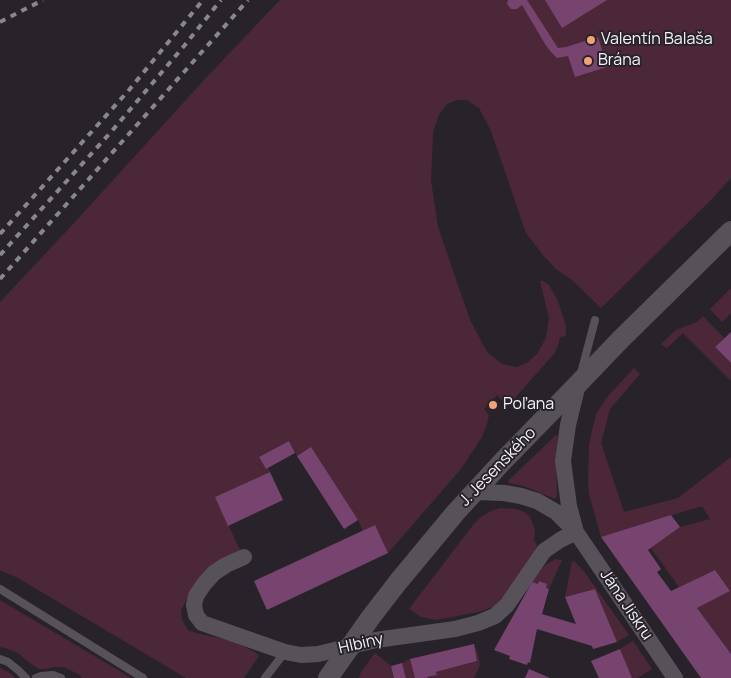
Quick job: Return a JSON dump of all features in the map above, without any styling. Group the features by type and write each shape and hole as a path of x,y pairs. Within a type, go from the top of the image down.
{"street":[{"name":"J. Jesenského","path":"328,678 371,617 429,543 502,462 644,315 731,231"},
{"name":"Jána Jiskru","path":"576,532 569,506 563,462 564,444 578,384"},
{"name":"Jána Jiskru","path":"475,492 504,493 521,496 537,501 556,512 576,532 675,678"},
{"name":"Hlbiny","path":"244,558 226,565 214,573 196,596 194,605 196,615 202,623 285,652 301,655 318,654 376,640 455,629 495,616 518,591 536,561 544,552 560,540 576,532"}],"lane":[{"path":"578,384 595,320"},
{"path":"0,589 143,678"},
{"path":"265,678 285,652"},
{"path":"0,659 8,662 26,678"},
{"path":"36,678 53,675 61,678"}],"shaded area":[{"path":"280,0 731,0 731,178 601,308 573,281 556,269 526,233 491,131 479,108 467,100 457,100 447,104 439,114 433,133 431,181 438,227 470,320 487,352 502,364 516,367 527,363 537,354 546,338 549,318 540,281 543,281 549,285 558,301 566,326 566,336 560,337 554,354 513,400 502,400 497,395 484,409 489,415 487,424 482,437 461,469 388,553 375,525 363,531 358,520 297,456 289,441 259,457 270,472 215,497 241,552 191,592 181,610 182,620 188,630 228,640 255,652 259,656 244,678 186,678 18,578 0,570 0,302"},
{"path":"731,288 731,313 722,322 710,309"},
{"path":"703,316 724,338 715,347 731,363 731,381 683,333 667,348 661,344 676,330 697,322"},
{"path":"634,368 640,374 610,409 601,443 624,512 678,498 731,457 731,654 697,608 730,591 715,570 679,587 651,548 680,527 710,519 702,506 601,537 589,494 589,445 596,415 601,406"},
{"path":"556,435 558,436 556,498 524,486 509,483 508,481"},
{"path":"500,508 517,509 524,512 530,517 535,530 534,540 537,545 532,558 512,589 493,607 478,612 436,620 421,617 409,609 473,525 481,517"},
{"path":"556,559 562,560 549,589 546,588 547,584 539,581 538,584 532,582 541,569"},
{"path":"572,561 583,570 629,635 617,642 595,589 565,597"},
{"path":"0,600 131,678 82,678 64,667 39,669 18,653 0,647"},
{"path":"633,641 652,669 637,678 632,678 620,649"},
{"path":"474,644 480,665 474,678 427,677 437,675 436,672 477,661"},
{"path":"375,653 391,666 394,678 359,678 361,672"},
{"path":"410,659 415,678 406,678 402,663"},
{"path":"0,668 10,673 15,678 0,678"}],"building":[{"path":"508,0 527,0 558,48 598,37 607,67 575,77 568,56 557,58 545,44 522,5 517,9 511,9 507,4"},
{"path":"545,0 607,0 562,28"},
{"path":"731,332 731,363 715,347"},
{"path":"289,441 295,453 266,469 259,457"},
{"path":"311,447 358,520 344,529 297,456"},
{"path":"270,472 283,500 228,526 215,497"},
{"path":"671,515 680,527 648,550 661,569 657,572 671,591 715,570 730,591 697,608 731,654 731,678 701,678 601,537"},
{"path":"375,525 388,553 267,610 254,581"},
{"path":"539,581 547,584 546,588 549,589 542,614 576,624 565,597 595,589 617,642 593,649 592,646 537,629 530,663 528,662 527,665 509,659 510,656 494,650 532,582 538,584"},
{"path":"474,644 477,661 436,672 437,675 428,678 415,678 410,659"},
{"path":"620,649 632,678 599,678 591,661"},
{"path":"402,663 406,678 394,678 391,666"},
{"path":"529,669 550,678 525,678"}],"railway":[{"path":"0,22 43,0"},
{"path":"0,234 129,90 203,0"},
{"path":"0,255 111,132 221,0"},
{"path":"0,279 248,0"}],"place":[{"name":"Valentín Balaša","path":"591,40"},
{"name":"Brána","path":"588,61"},
{"name":"Poľana","path":"493,405"}]}
